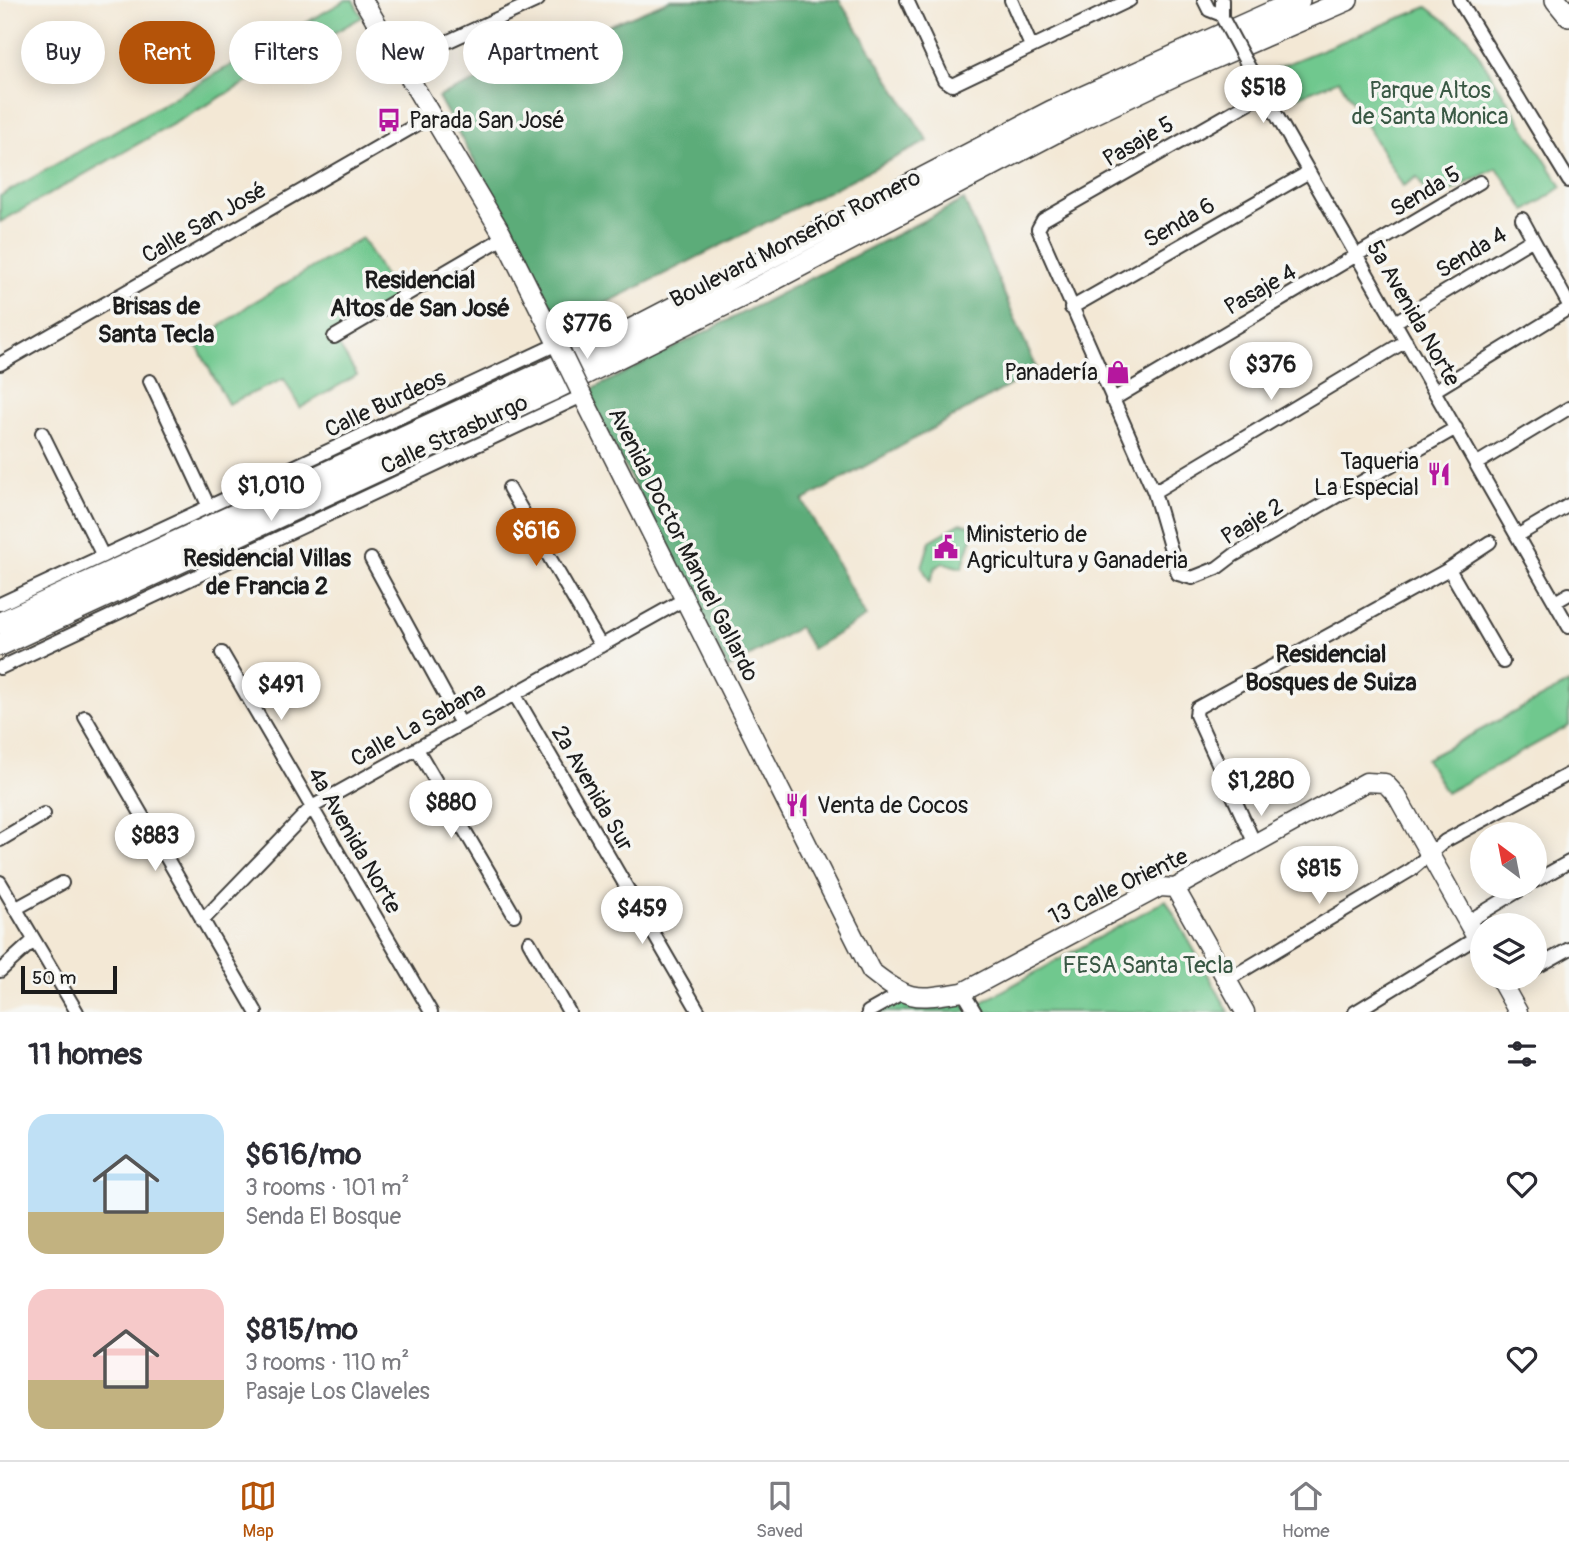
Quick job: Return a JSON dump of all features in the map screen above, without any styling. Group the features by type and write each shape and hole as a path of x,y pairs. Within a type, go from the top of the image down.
{"highway":[{"name":"Boulevard Monseñor Romero","path":"0,623 594,349 1052,111 1299,0"},
{"name":"Boulevard Monseñor Romero","path":"0,645 550,391 748,293 1065,127 1181,72 1347,0"},
{"path":"1556,0 1569,16"}],"street":[{"name":"Avenida Doctor Manuel Gallardo","path":"363,0 503,238 871,971 900,994"},
{"path":"449,41 538,0"},
{"path":"906,0 948,85 1123,1"},
{"path":"1011,0 1031,46"},
{"name":"5a Avenida Norte","path":"1204,0 1209,10 1223,17"},
{"name":"5a Avenida Norte","path":"1222,0 1223,17 1246,62 1569,627"},
{"path":"1459,0 1569,181"},
{"name":"Pasaje 5","path":"1071,308 1038,229 1043,220 1264,94"},
{"name":"Calle San José","path":"0,364 430,117"},
{"name":"Senda 6","path":"1071,308 1309,172"},
{"name":"Senda 5","path":"1357,257 1480,182"},
{"path":"1434,391 1569,307 1522,219"},
{"path":"334,337 503,238"},
{"name":"Senda 4","path":"1395,323 1533,239"},
{"name":"Pasaje 4","path":"1112,400 1357,257"},
{"path":"1071,308 1154,492 1406,341"},
{"name":"Calle Burdeos","path":"0,604 559,347"},
{"path":"150,381 209,508"},
{"name":"Calle Strasburgo","path":"0,668 580,393"},
{"path":"1476,464 1569,408"},
{"name":"Paaje 2","path":"1154,492 1178,574 1192,578 1217,568 1234,555 1456,428"},
{"path":"42,433 103,556"},
{"path":"509,488 601,646"},
{"path":"1517,536 1569,505"},
{"path":"1255,844 1196,715 1197,708 1449,569 1490,542"},
{"path":"371,559 461,724"},
{"path":"1449,569 1503,662"},
{"path":"1555,602 1569,594"},
{"name":"Calle La Sabana","path":"202,921 312,807 683,600"},
{"name":"4a Avenida Norte","path":"222,653 431,1012"},
{"name":"2a Avenida Sur","path":"515,695 699,1012"},
{"path":"85,717 256,1012"},
{"path":"417,749 514,915"},
{"path":"1227,979 1411,870 1445,841 1569,774"},
{"name":"13 Calle Oriente","path":"963,992 1160,887 1175,888 1366,782 1385,783 1391,789 1428,854"},
{"path":"0,840 44,814"},
{"path":"1428,854 1470,927"},
{"path":"1547,874 1569,862"},
{"path":"0,883 77,1012"},
{"path":"15,909 62,883"},
{"path":"1175,888 1245,1012"},
{"path":"1498,913 1512,900"},
{"path":"1355,1012 1470,939"},
{"path":"0,971 33,941"},
{"path":"529,942 569,1012"},
{"path":"1547,961 1569,949"},
{"path":"1510,990 1518,1012"},
{"path":"868,1012 900,994 928,998 963,992 975,1012"}],"green space":[{"path":"346,0 353,0 362,17 342,28 342,21 309,21"},
{"path":"670,0 839,0 928,141 559,327 513,230 438,97 469,84 623,84 623,21 620,21"},
{"name":"Parque Altos de Santa Monica","path":"1427,7 1468,38 1562,187 1526,211 1497,168 1431,201 1417,177 1403,186 1339,80 1282,103 1264,73"},
{"path":"229,66 229,84 244,84 0,222 0,196 198,84 215,84 215,74"},
{"path":"964,200 1037,370 803,501 866,617 812,649 799,627 728,669 587,392"},
{"path":"362,238 398,300 334,338 357,375 300,408 284,379 228,404 196,344 249,305"},
{"path":"961,523 971,526 974,532 962,568 943,563 935,568 930,582 922,567 930,541"},
{"path":"1569,683 1569,726 1446,793 1426,759"},
{"name":"FESA Santa Tecla","path":"1166,900 1229,1012 984,1012 979,1004"},
{"path":"899,1001 930,1007 963,1001 969,1012 879,1012"}],"place":[{"name":"Parada San José","path":"389,120"},
{"name":"Panadería","path":"1118,372"},
{"name":"Taqueria La Especial","path":"1439,474"},
{"name":"Ministerio de Agricultura y Ganaderia","path":"946,547"},
{"name":"Venta de Cocos","path":"797,805"}],"district":[{"name":"Residencial Altos de San José","path":"420,294"},
{"name":"Brisas de Santa Tecla","path":"156,320"},
{"name":"Residencial Villas de Francia 2","path":"267,572"},
{"name":"Residencial Bosques de Suiza","path":"1331,668"}]}
